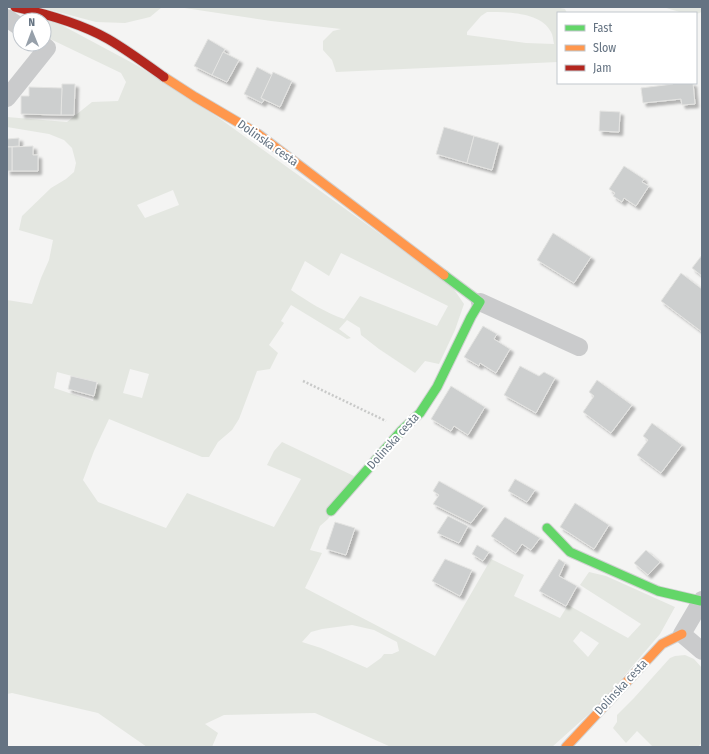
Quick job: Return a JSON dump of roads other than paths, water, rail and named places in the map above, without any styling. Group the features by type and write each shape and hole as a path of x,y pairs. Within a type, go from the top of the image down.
{"street":[{"name":"Dolinska cesta","path":"15,7 47,14 92,31 108,39 195,97 258,134 480,302 579,347"},
{"path":"7,98 45,52"},
{"name":"Dolinska cesta","path":"331,511 402,430 420,413 437,387 471,317 480,302"},
{"path":"547,528 570,552 658,591 701,600 682,634 702,651"},
{"name":"Dolinska cesta","path":"566,747 662,644 682,634"}]}
